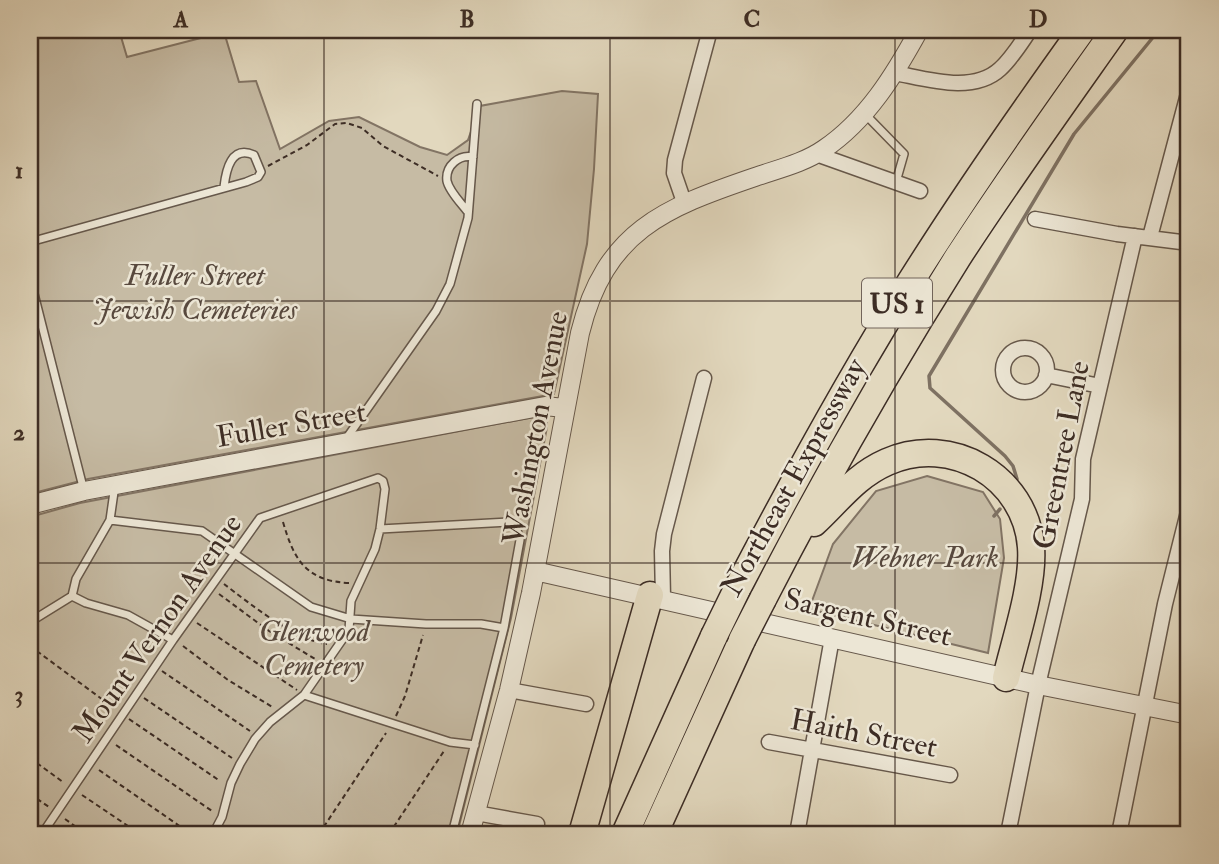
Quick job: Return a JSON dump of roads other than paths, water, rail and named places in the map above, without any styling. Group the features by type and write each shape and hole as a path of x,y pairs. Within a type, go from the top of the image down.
{"highway":[{"name":"Northeast Expressway","path":"625,834 714,636 816,442 910,282 981,173 1082,30"},
{"name":"Northeast Expressway","path":"654,834 742,640 847,441 942,283 1115,30"},
{"path":"792,543 824,514 845,490 865,474 887,462 910,454 934,453 960,457 983,468 1002,482 1017,502 1027,524 1031,548 1028,582 1006,678"},
{"path":"582,834 656,597"}],"street":[{"path":"684,202 674,173 675,160 710,30"},
{"name":"Washington Avenue","path":"470,834 509,690 535,571 582,321 607,266 637,231 654,218 684,202 816,154 838,139 864,113 895,73 919,30"},
{"path":"895,73 937,81 984,79 1000,69 1030,30"},
{"path":"1150,237 1185,121 1189,90"},
{"path":"816,154 920,191"},
{"path":"1035,219 1189,243"},
{"name":"Greentree Lane","path":"1008,834 1038,685 1082,499 1083,458 1135,236"},
{"path":"1046,376 1100,386"},
{"path":"656,597 664,534 704,378"},
{"name":"Fuller Street","path":"30,505 84,491 344,442 545,406 564,408"},
{"path":"1119,834 1166,604 1189,508"},
{"name":"Sargent Street","path":"535,571 1006,678 1189,715"},
{"path":"797,834 832,638"},
{"path":"509,690 586,704"},
{"name":"Haith Street","path":"769,742 950,775"},
{"path":"476,813 537,824"}],"lane":[{"path":"344,442 436,311 450,284 468,218 477,104"},
{"path":"864,113 904,153 895,183"},
{"path":"30,243 224,187 258,177 260,167 251,153 234,156 228,165 224,187"},
{"path":"468,211 447,182 448,172 455,161 466,156 473,157"},
{"path":"30,278 84,491"},
{"name":"Mount Vernon Avenue","path":"42,834 173,640 260,518 378,478 383,481 385,489 380,529"},
{"path":"30,622 72,596 76,579 110,520 115,485"},
{"path":"110,520 202,531 311,607 351,619 426,624 481,624 504,628"},
{"path":"213,834 222,817 240,764 257,736 281,712 304,695 349,630 351,601 375,549 380,529 509,522 516,527 520,540 504,628 452,834"},
{"path":"72,596 86,603 128,615 173,640"},
{"path":"304,695 450,742 475,745"},
{"path":"30,828 42,834"}],"waterway":[{"path":"1017,479 1013,466 1005,456 930,388 929,376 1074,134 1159,30"},
{"path":"994,516 1000,509"}],"park label":[{"name":"Fuller Street Jewish Cemeteries","path":"195,292"},
{"name":"Webner Park","path":"925,557"},
{"name":"Glenwood Cemetery","path":"314,648"}]}
